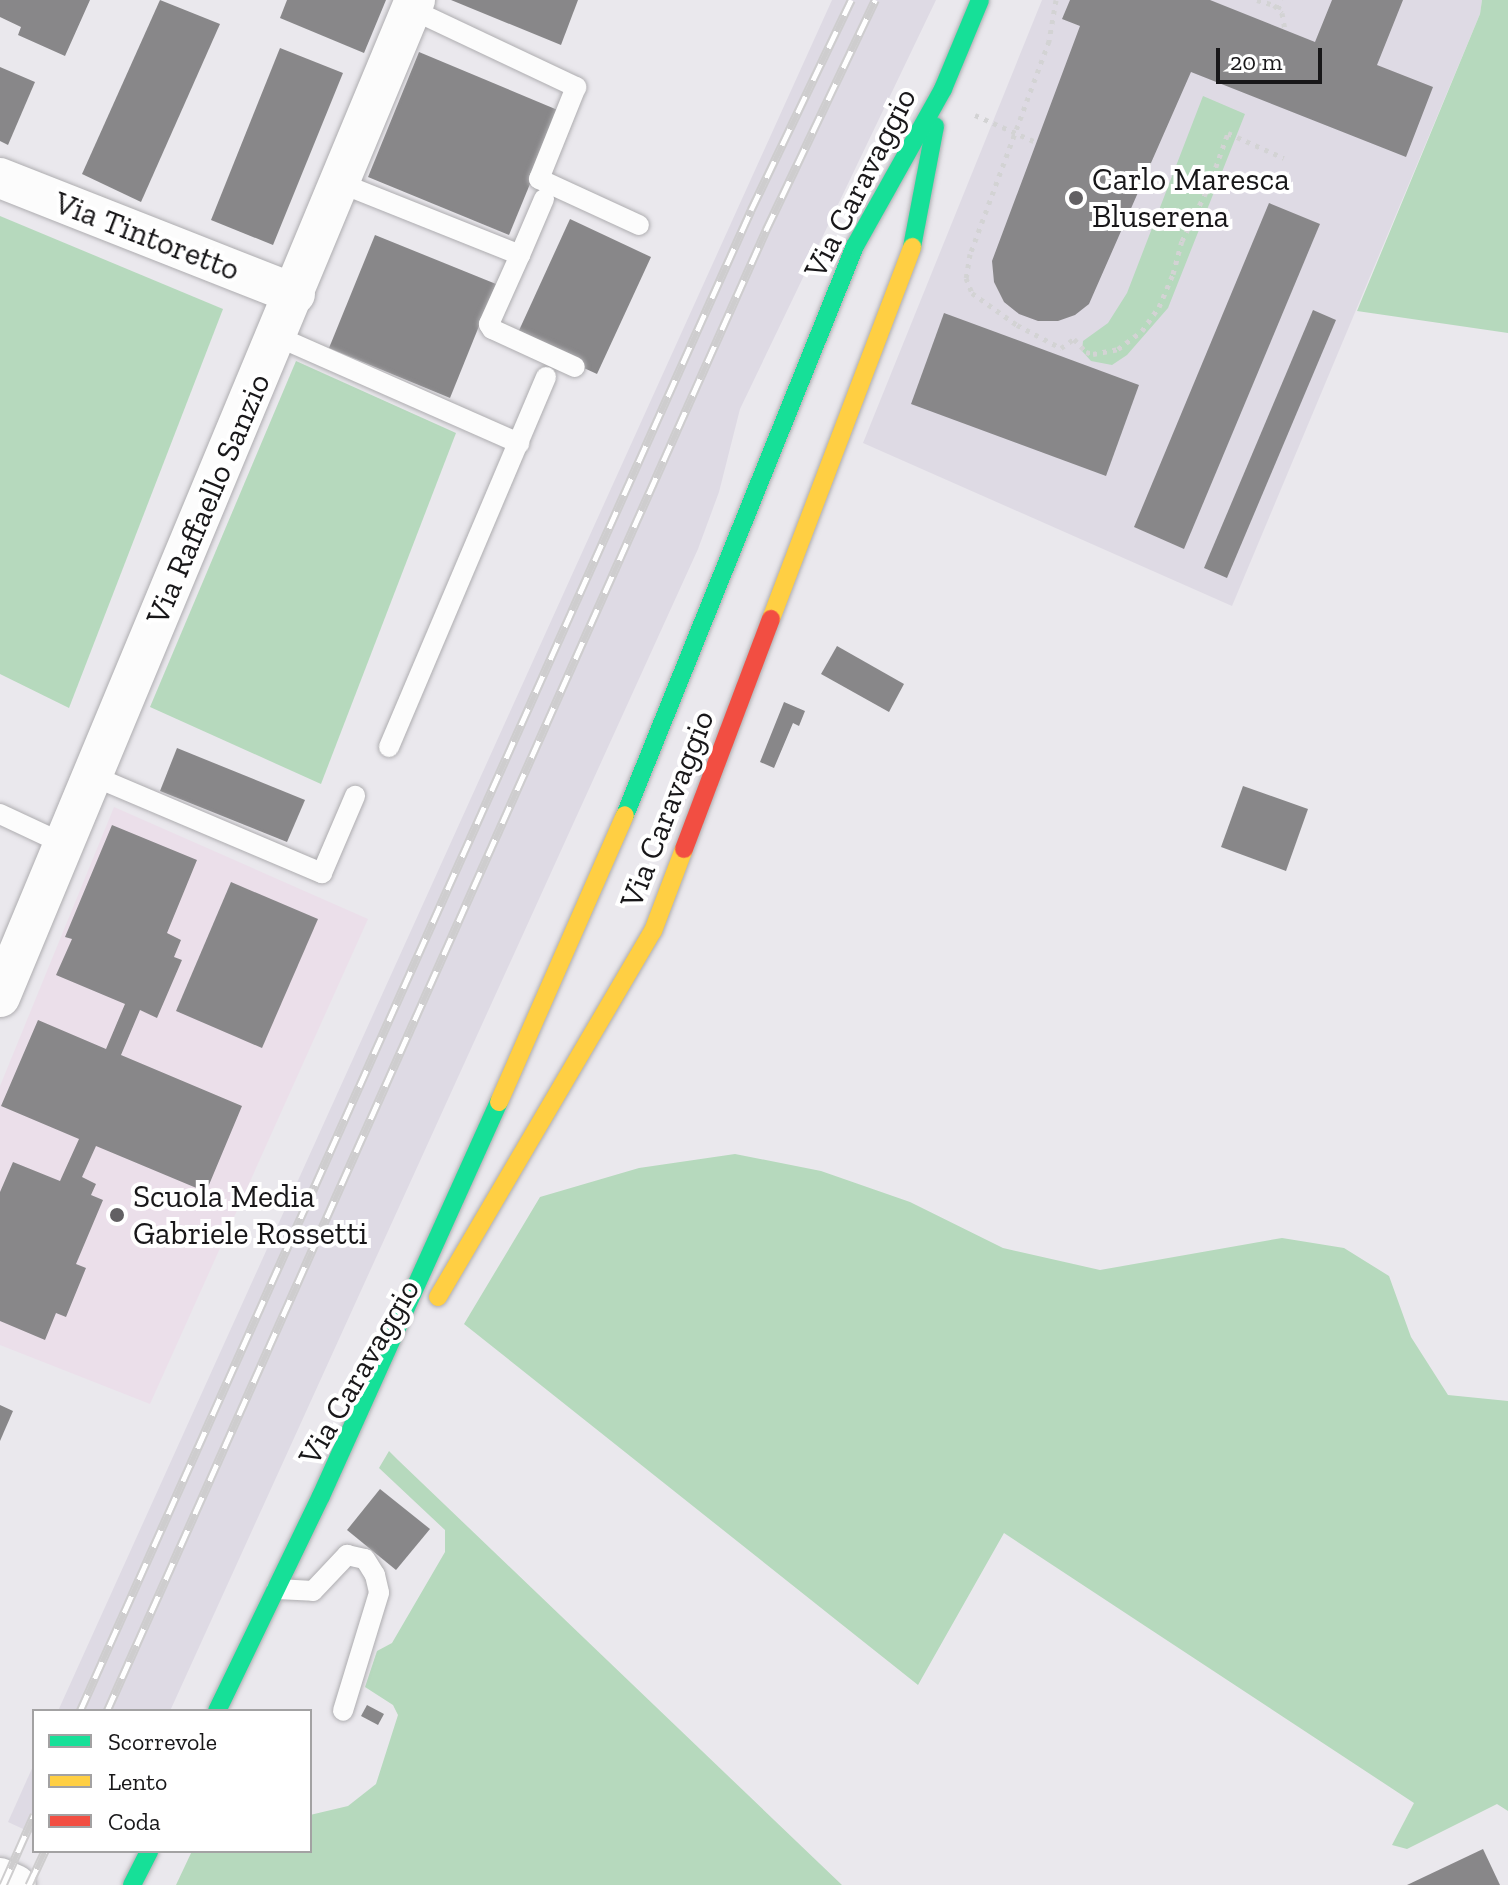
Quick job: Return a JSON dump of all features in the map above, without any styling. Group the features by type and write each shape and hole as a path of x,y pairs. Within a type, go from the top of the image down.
{"street":[{"name":"Via Caravaggio","path":"218,1709 321,1496 592,897 855,246 943,89 980,0"},
{"name":"Via Raffaello Sanzio","path":"0,997 295,294 413,4"},
{"name":"Via Caravaggio","path":"426,1317 653,931 912,249 943,89"},
{"name":"Via Tintoretto","path":"0,178 295,294"},
{"name":"Via Caravaggio","path":"321,1496 410,1345"},
{"path":"132,1885 148,1853"},
{"path":"0,1878 16,1885"}],"lane":[{"path":"413,4 576,87 539,179 639,225"},
{"path":"340,183 520,255"},
{"path":"544,199 489,324 492,329 575,367"},
{"path":"276,336 519,443"},
{"path":"389,747 546,377"},
{"path":"93,776 322,873 355,796"},
{"path":"0,814 64,844"},
{"path":"277,1589 313,1591 347,1555 365,1559 375,1575 379,1593 343,1711"}],"path":[{"path":"1056,0 1049,41 970,254 966,278 972,293 1017,325 1061,348 1070,339 1079,340 1086,352 1093,354 1118,349 1142,331 1159,307 1182,241 1209,186 1228,133 1284,158"},
{"path":"1257,0 1278,9"},
{"path":"1282,0 1278,9 1285,30"},
{"path":"975,115 1036,142"}],"shaded area":[{"path":"832,0 936,0 740,409 719,492 698,549 171,1709 59,1709"},
{"path":"1042,0 1482,0 1480,14 1232,606 863,443"},
{"name":"Scuola Media Gabriele Rossetti","path":"114,807 368,919 150,1404 0,1345 0,1086"},
{"path":"32,1768 32,1833 8,1822"}],"green space":[{"path":"1482,0 1508,0 1508,333 1357,311 1480,14"},
{"path":"1203,96 1245,114 1168,308 1127,355 1112,365 1091,361 1082,351 1083,341 1108,323 1127,293"},
{"path":"0,216 223,309 69,708 0,674"},
{"path":"296,361 456,433 321,784 150,707"},
{"path":"735,1154 821,1171 910,1202 1003,1248 1100,1270 1282,1238 1344,1248 1389,1276 1411,1337 1448,1395 1508,1401 1508,1811 1497,1804 1407,1849 1392,1845 1414,1803 1004,1533 918,1685 464,1324 540,1197 639,1168"},
{"path":"389,1451 842,1885 176,1885 191,1853 312,1853 312,1815 348,1806 376,1784 398,1715 393,1705 365,1687 377,1651 392,1643 445,1552 445,1530 379,1468"}],"building":[{"path":"0,0 90,0 65,56 18,35 21,27 0,17"},
{"path":"160,0 220,24 141,202 82,174"},
{"path":"287,0 386,0 364,53 280,18"},
{"path":"451,0 578,0 561,45"},
{"name":"Carlo Maresca Bluserena","path":"1070,0 1210,0 1315,42 1332,0 1403,0 1377,65 1433,87 1406,157 1191,72 1089,304 1075,315 1058,321 1038,321 1019,314 1004,302 994,282 992,261 1080,26 1062,19"},
{"path":"280,48 343,73 273,245 211,220"},
{"path":"419,52 560,111 509,235 368,177"},
{"path":"0,67 35,82 8,145 0,141"},
{"path":"1269,203 1320,224 1184,549 1134,527"},
{"path":"570,219 651,257 597,374 516,337"},
{"path":"375,235 496,284 450,398 329,348"},
{"path":"1313,310 1336,320 1227,578 1204,568"},
{"path":"944,313 1139,385 1106,476 911,404"},
{"path":"837,646 904,684 889,712 821,674"},
{"path":"784,702 805,711 799,726 793,723 774,768 760,762"},
{"path":"177,748 305,800 287,842 160,791"},
{"path":"1243,786 1308,809 1286,871 1221,847"},
{"path":"112,825 197,860 167,933 181,940 174,957 182,960 157,1018 140,1010 121,1055 242,1106 206,1192 96,1146 82,1177 96,1184 91,1195 103,1200 76,1264 86,1268 66,1317 56,1313 45,1340 0,1321 0,1192 13,1162 60,1181 79,1139 1,1106 38,1020 106,1049 125,1004 56,975 72,939 65,937"},
{"path":"231,882 318,919 262,1048 176,1011"},
{"path":"0,1405 13,1411 0,1441"},
{"path":"380,1489 430,1529 396,1570 347,1530"},
{"path":"367,1705 384,1714 378,1725 361,1716"},
{"path":"1483,1849 1500,1885 1407,1885"}],"railway":[{"path":"81,1709 751,210 851,0"},
{"path":"108,1709 766,230 875,0"},
{"path":"3,1885 32,1820"},
{"path":"29,1885 44,1853"}],"traffic: fast":[{"path":"625,815 855,246 943,89 980,0"},
{"path":"912,247 935,126"},
{"path":"218,1709 321,1496 499,1102"},
{"path":"132,1885 148,1853"}],"traffic: slow":[{"path":"771,619 912,247"},
{"path":"499,1102 625,815"},
{"path":"438,1297 653,931 684,849"}],"traffic: jam":[{"path":"684,849 771,619"}],"place":[{"name":"Carlo Maresca Bluserena","path":"1076,198"},
{"name":"Scuola Media Gabriele Rossetti","path":"117,1215"}]}
